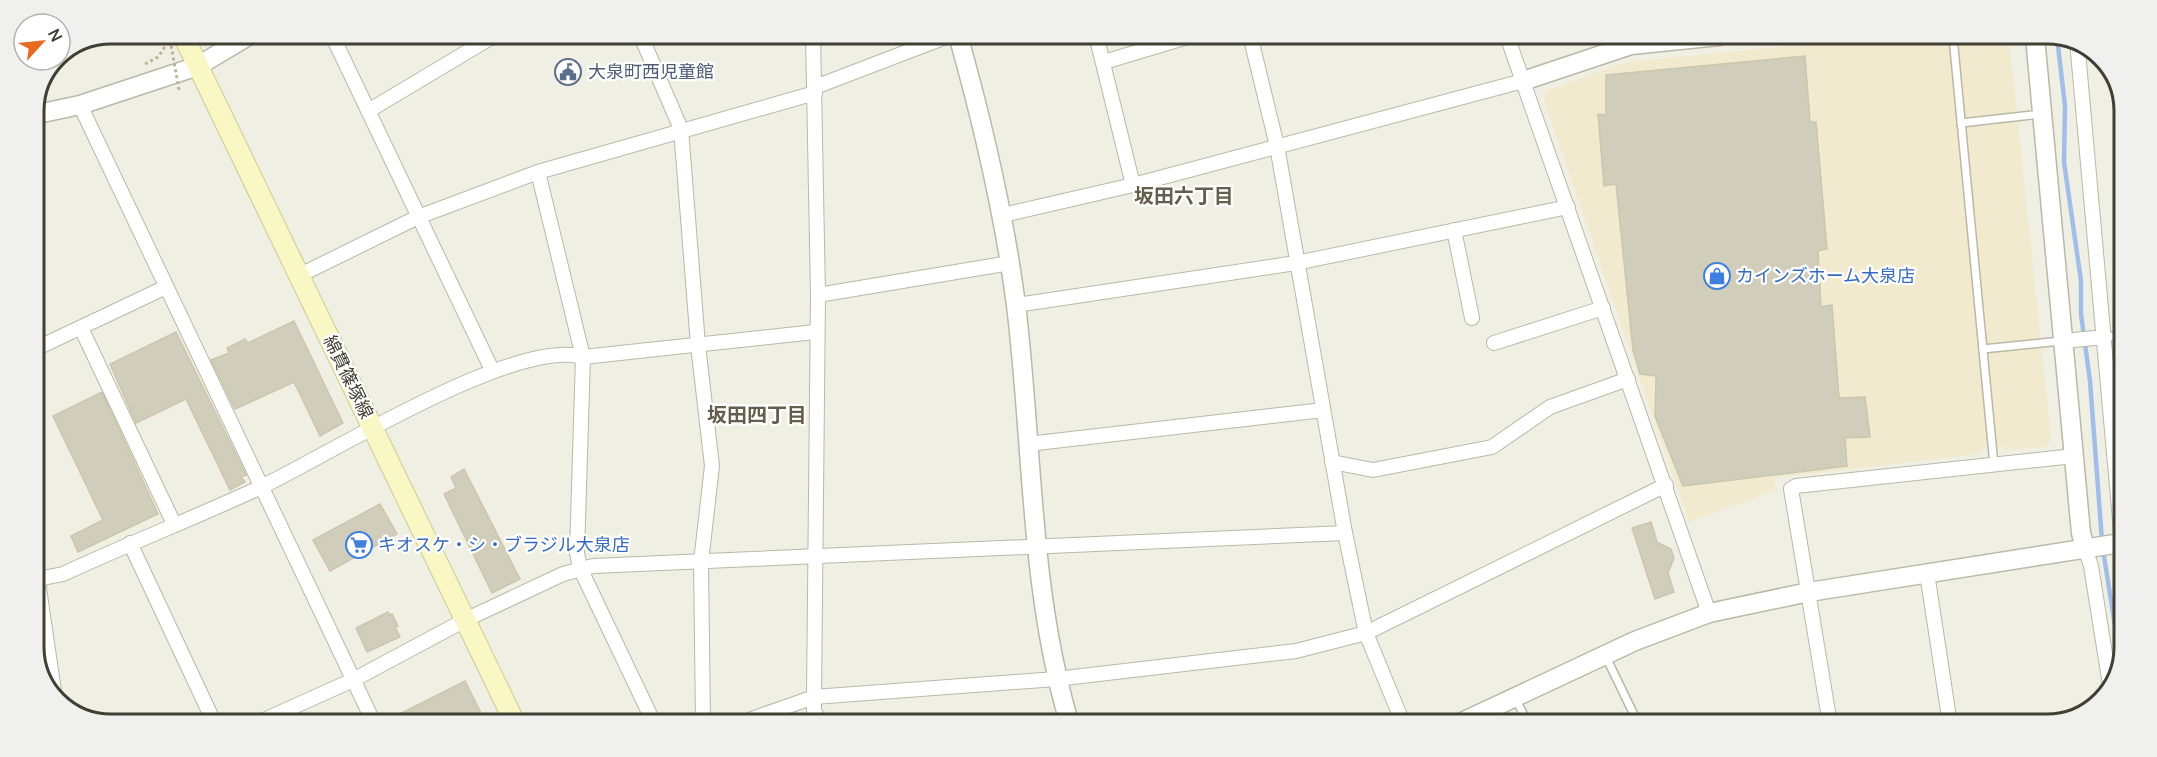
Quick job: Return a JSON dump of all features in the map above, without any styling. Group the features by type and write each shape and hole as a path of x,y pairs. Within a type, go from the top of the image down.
{"main road":[{"name":"綿貫篠塚線","path":"184,44 198,66 511,714"}],"street":[{"path":"44,113 80,105 198,66 235,44"},
{"path":"336,44 492,370"},
{"path":"368,111 481,44"},
{"path":"644,44 681,129 698,345 712,466 701,562 703,714"},
{"path":"813,44 818,295 815,332 813,555 816,714"},
{"path":"298,276 418,217 538,172 815,90 929,44"},
{"path":"960,44 984,131 1010,263 1016,305 1037,546 1056,679 1067,714"},
{"path":"1099,44 1133,184"},
{"path":"1104,62 1164,44"},
{"path":"1252,44 1277,146 1332,462 1366,633 1399,714"},
{"path":"1510,44 1709,613"},
{"path":"1002,215 1133,184 1523,81 1619,44"},
{"path":"2036,44 2081,533 2108,673"},
{"path":"2078,51 2114,442"},
{"path":"80,105 370,714"},
{"path":"538,172 583,357 577,553 580,568 584,581 650,714"},
{"path":"1016,305 1296,263 1568,207"},
{"path":"1454,230 1472,318"},
{"path":"818,295 1010,263"},
{"path":"44,345 166,287"},
{"path":"1494,343 1603,308"},
{"path":"81,328 174,524"},
{"path":"44,578 63,574 260,487 492,370 569,353 583,357 815,332"},
{"path":"2063,341 2105,337"},
{"path":"1332,462 1373,470 1492,447 1550,407 1628,379"},
{"path":"1028,444 1323,410"},
{"path":"1828,714 1791,489 1796,486 2074,456"},
{"path":"766,714 814,697 1056,679 1296,651 1366,633 1666,485"},
{"path":"277,714 353,680 465,620 580,568 813,555 1345,533"},
{"path":"130,543 210,714"},
{"path":"1480,714 1604,655 1709,613 1809,592 2114,544"},
{"path":"1927,573 1948,714"},
{"path":"44,621 53,681"}],"lane":[{"path":"1954,44 1994,465"},
{"path":"1961,123 2041,114"},
{"path":"2105,337 2113,336"},
{"path":"1983,349 2063,341"},
{"path":"1604,655 1634,714"},
{"path":"1515,698 1523,714"}],"path":[{"path":"145,64 159,57 170,44"},
{"path":"178,44 179,90"}],"shaded area":[{"path":"1807,44 2010,44 2051,439 2046,447 2006,450 2001,446 1985,448 1978,454 1774,478 1775,490 1689,522 1544,101 1545,91 1628,62"}],"building":[{"path":"1805,56 1810,122 1816,122 1827,249 1818,251 1821,307 1832,305 1839,398 1865,397 1870,437 1845,438 1847,466 1683,486 1655,416 1656,376 1640,374 1633,350 1616,184 1604,186 1598,114 1606,115 1606,75"},
{"path":"294,321 343,423 320,436 294,382 235,409 211,360 229,353 227,348 245,339 248,343"},
{"path":"176,332 246,475 241,477 245,482 230,490 186,399 136,423 110,364"},
{"path":"102,392 158,514 78,552 71,536 103,520 53,416"},
{"path":"464,469 520,579 492,593 444,494 456,488 451,477"},
{"path":"380,504 397,534 330,571 313,540"},
{"path":"1651,522 1657,542 1671,549 1674,558 1668,573 1674,592 1655,599 1632,528"},
{"path":"388,612 389,615 392,614 398,626 395,627 400,637 367,652 356,628"},
{"path":"465,681 482,714 400,714"}],"waterway":[{"path":"2058,45 2065,106 2064,162 2081,281 2081,314 2090,381 2102,541"},
{"path":"2103,550 2114,619"}],"place":[{"name":"大泉町西児童館","path":"568,72"},
{"name":"カインズホーム大泉店","path":"1717,276"},
{"name":"キオスケ・シ・ブラジル大泉店","path":"359,545"}],"district":[{"name":"坂田六丁目","path":"1184,196"},
{"name":"坂田四丁目","path":"757,415"}]}
